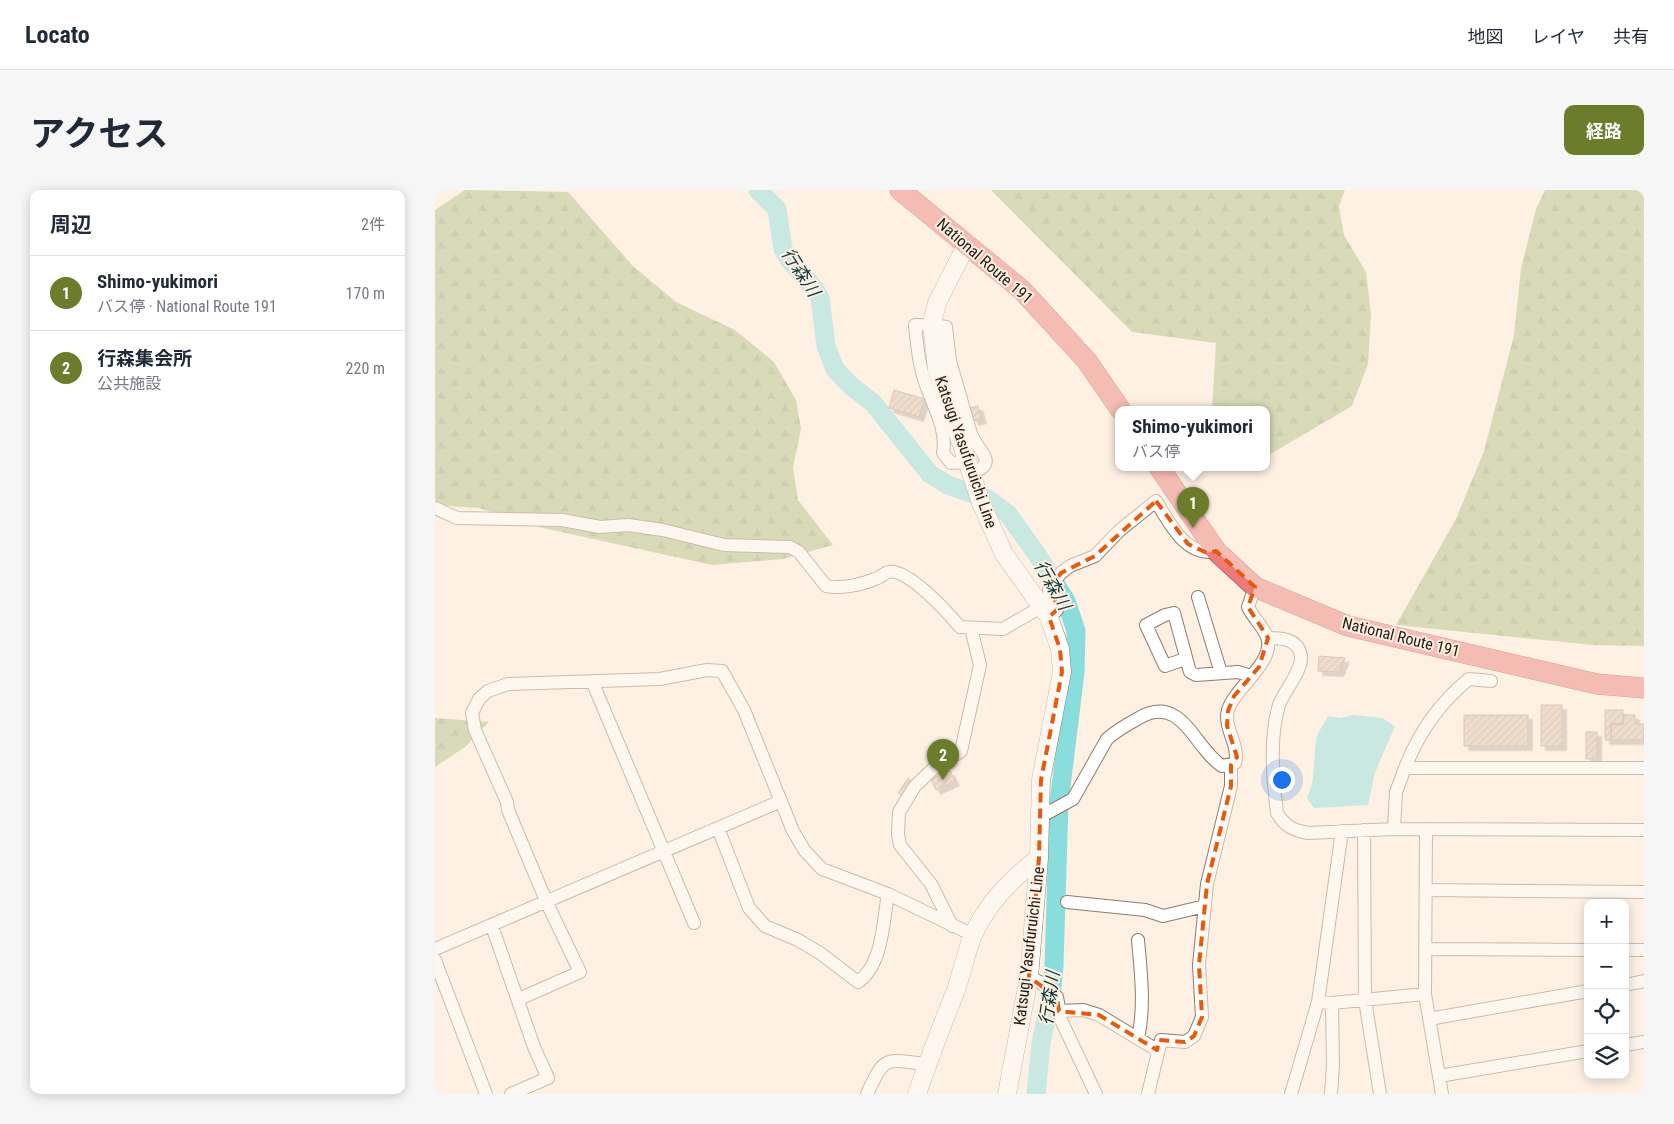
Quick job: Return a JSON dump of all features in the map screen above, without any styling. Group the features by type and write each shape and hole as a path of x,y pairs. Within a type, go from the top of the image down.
{"highway":[{"name":"National Route 191","path":"907,192 1022,290 1087,361 1118,406"},
{"name":"National Route 191","path":"1162,471 1216,552 1255,587 1348,626 1597,684 1644,688"}],"main road":[{"name":"Katsugi Yasufuruichi Line","path":"967,244 940,296 933,323 937,370 981,503 1004,554 1045,612 1060,649 1062,672 1041,780 1035,980 1007,1094"},
{"name":"Katsugi Yasufuruichi Line","path":"917,1094 926,1064 961,977 973,935 991,905 1019,872 1039,858"}],"street":[{"path":"921,325 915,325 917,354 923,378 944,438 943,453 951,463 969,470 981,470 985,465 985,453 975,445 971,434 950,361 945,327 940,326"},
{"path":"435,508 457,518 562,520 600,527 628,526 663,530 724,545 790,547 799,552 826,586 844,587 867,582 877,579 887,572 901,574 936,599 959,627 971,628 1003,629 1045,612 1057,610 1057,606 1049,594 1049,588 1061,574 1071,566 1095,556 1119,531 1156,501 1177,534 1188,544 1207,553 1216,552"},
{"path":"1040,816 1073,799 1107,739 1115,731 1150,712 1167,712 1179,719 1192,731 1213,760 1222,766 1231,766 1235,763 1237,756 1227,726 1228,711 1234,696 1259,667 1266,652 1268,638 1248,608 1255,587"},
{"path":"1198,597 1221,673"},
{"path":"951,926 931,884 900,845 898,835 899,812 915,786 933,769 961,751 980,665 971,628"},
{"path":"1268,638 1281,638 1292,642 1299,650 1302,660 1279,705 1275,729 1277,813 1285,825 1295,830 1308,832 1394,829 1644,830"},
{"path":"1185,658 1190,672 1196,675 1238,672 1251,676"},
{"path":"519,999 580,972 547,902 508,810 507,802 475,730 472,713 479,699 488,690 508,684 660,679 707,670 722,671 744,710 781,801 805,851 822,869 888,894 973,935"},
{"path":"1394,829 1396,792 1413,746 1449,695 1469,679 1491,681"},
{"path":"592,681 694,923"},
{"path":"1148,1094 1157,1050 1161,1040 1185,1042 1194,1036 1202,1017 1199,965 1207,884 1231,786 1231,766"},
{"path":"1405,768 1644,768"},
{"path":"435,949 781,801"},
{"path":"718,828 749,908 765,926 799,940 820,953 858,982 868,975 876,959 888,894"},
{"path":"1426,829 1425,994 1442,1094"},
{"path":"1364,830 1365,1000 1380,1094"},
{"path":"1291,1094 1318,1002 1342,831"},
{"path":"1426,890 1644,892"},
{"path":"1067,902 1145,910 1163,916 1205,906"},
{"path":"491,926 519,999 534,1047 548,1078 511,1094"},
{"path":"1138,1039 1142,990 1139,940"},
{"path":"1425,949 1584,950"},
{"path":"1629,950 1644,950"},
{"path":"435,960 487,1094"},
{"path":"1035,980 1055,995 1061,1020 1096,1094"},
{"path":"1629,984 1644,981"},
{"path":"1429,1019 1584,992"},
{"path":"1318,1002 1332,1003 1425,994"},
{"path":"1331,1094 1333,1065 1332,1003"},
{"path":"1059,1011 1083,1010 1099,1015 1157,1050"},
{"path":"1629,1044 1644,1042"},
{"path":"1439,1076 1584,1053"},
{"path":"867,1094 884,1062 926,1064"}],"highlighted area":[{"path":"1156,501 1188,544 1207,553 1216,551 1255,587 1248,607 1268,638 1259,667 1234,696 1228,711 1227,726 1237,757 1231,765 1231,786 1207,884 1199,965 1202,1017 1194,1036 1185,1042 1159,1040 1157,1050 1099,1015 1059,1011 1057,997 1029,977 1039,858 1041,780 1062,672 1060,649 1049,617 1059,608 1049,588 1061,573 1095,556"}],"green space":[{"path":"465,190 568,192 633,266 676,302 735,330 774,362 796,400 801,429 793,467 798,500 833,545 783,559 712,565 543,528 479,508 435,505 435,210"},
{"path":"991,190 1345,190 1339,206 1344,235 1366,272 1371,314 1368,364 1352,406 1270,454 1270,406 1212,406 1216,343 1132,332"},
{"path":"1545,190 1644,190 1644,646 1593,645 1396,625 1456,519 1484,451 1514,335 1521,268 1536,209"},
{"path":"435,718 489,722 465,747 435,767"}],"water":[{"path":"1353,715 1382,718 1395,726 1375,773 1368,805 1314,808 1307,798 1313,777 1318,735 1328,716 1341,718"}],"building":[{"path":"894,390 925,399 919,417 889,408"},
{"path":"978,406 982,419 974,421 970,408"},
{"path":"1319,656 1345,658 1339,672 1318,671"},
{"path":"1541,705 1562,705 1562,746 1541,746"},
{"path":"1605,710 1623,710 1623,724 1611,724 1611,740 1605,740"},
{"path":"1464,715 1528,715 1528,746 1464,746"},
{"path":"1623,715 1635,715 1635,724 1644,724 1644,740 1611,740 1611,724 1623,724"},
{"path":"1586,732 1597,732 1597,759 1586,759"},
{"path":"950,771 955,781 936,790 931,779"},
{"path":"908,778 914,783 904,797 898,793"}],"waterway":[{"name":"行森川","path":"758,190 777,209 783,249 788,258 814,288 820,298 826,346 835,369 850,385 873,403 930,474 948,485 988,499 1008,514 1038,556 1066,601 1076,631 1075,672 1059,803 1054,966 1051,996 1041,1043 1036,1094"}],"place":[{"name":"Shimo-yukimori","path":"1193,528"},
{"name":"行森集会所","path":"943,780"}]}
